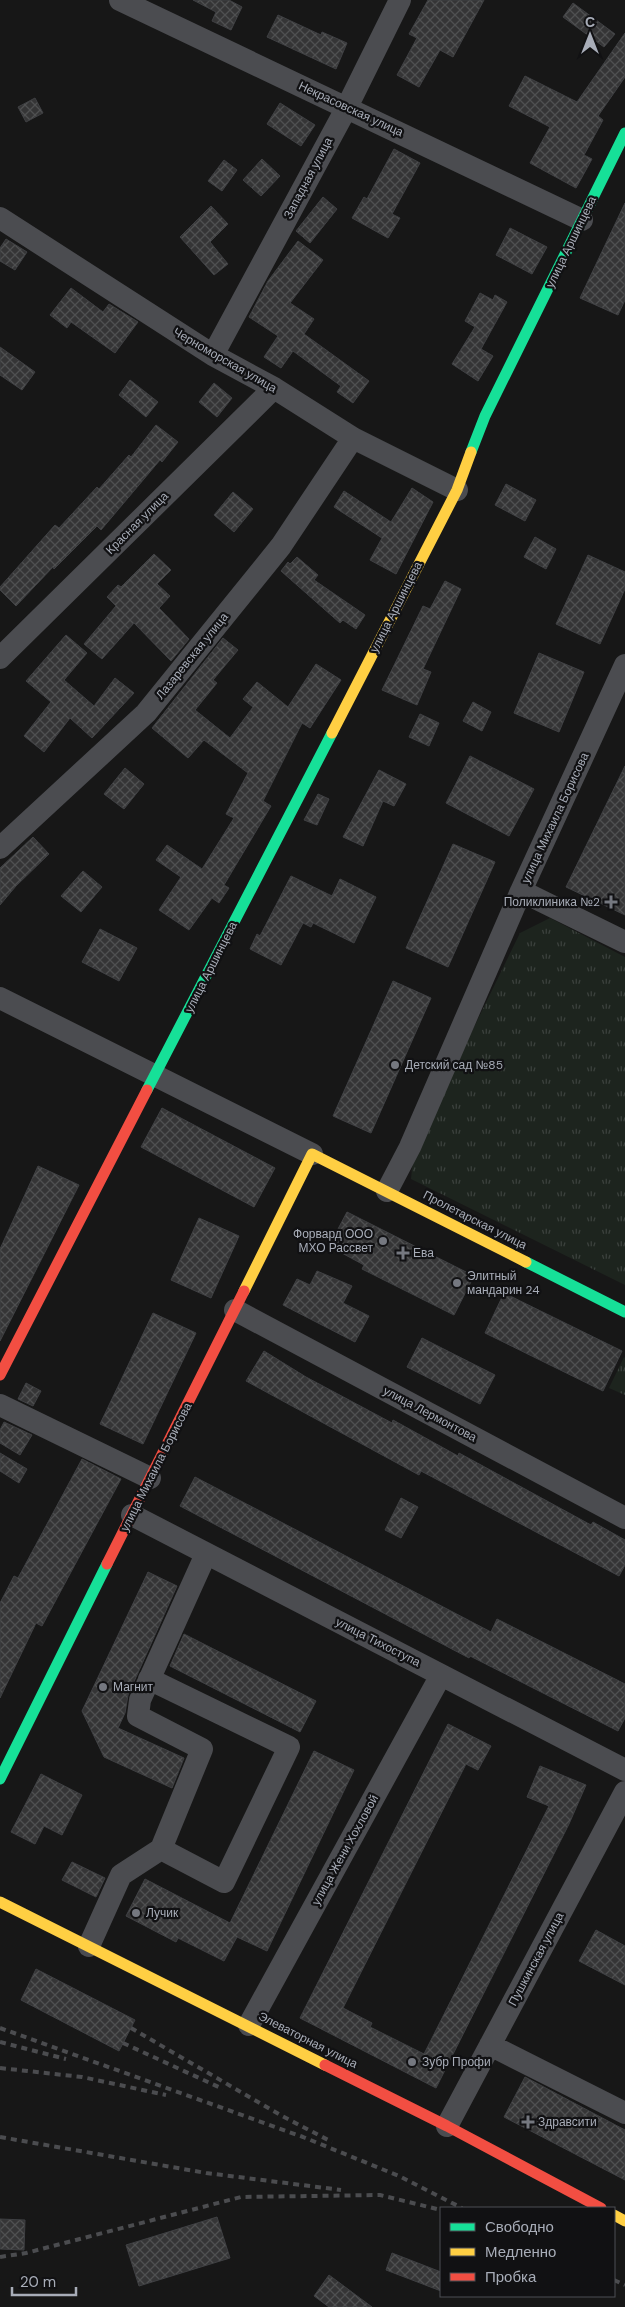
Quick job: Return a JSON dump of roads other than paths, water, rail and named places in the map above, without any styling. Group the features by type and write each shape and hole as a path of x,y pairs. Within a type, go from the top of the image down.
{"street":[{"name":"Некрасовская улица","path":"120,0 582,220"},
{"name":"Западная улица","path":"213,355 346,107 400,0"},
{"name":"улица Аршинцева","path":"0,1375 457,490 485,416 625,133"},
{"name":"Черноморская улица","path":"0,218 213,355 274,388 353,438 457,490"},
{"name":"Красная улица","path":"0,658 274,388"},
{"name":"Лазаревская улица","path":"0,848 146,713 281,546 353,438"},
{"name":"улица Михаила Борисова","path":"387,1191 410,1147 521,890 625,665"},
{"path":"521,890 625,942"},
{"path":"0,998 312,1154"},
{"name":"улица Михаила Борисова","path":"0,1779 312,1154"},
{"name":"Пролетарская улица","path":"312,1154 625,1312"},
{"name":"улица Лермонтова","path":"235,1310 625,1518"},
{"path":"0,1405 150,1478"},
{"name":"улица Тихоступа","path":"132,1515 625,1770"},
{"path":"89,1946 121,1875 161,1849 202,1749 138,1716 140,1700 206,1554"},
{"name":"улица Жени Хохловой","path":"249,2025 442,1675"},
{"path":"149,1679 289,1747 224,1882 161,1849"},
{"name":"Пушкинская улица","path":"447,2126 625,1792"},
{"name":"Элеваторная улица","path":"0,1902 249,2025 447,2126 599,2207"},
{"path":"490,2045 625,2113"}],"railway":[{"path":"0,2028 303,2137 399,2176 460,2207"},
{"path":"131,2028 282,2116 332,2142"},
{"path":"0,2042 66,2059"},
{"path":"123,2043 223,2089"},
{"path":"0,2068 82,2077 166,2095"},
{"path":"0,2137 206,2173 341,2190"},
{"path":"0,2257 26,2253 241,2197 380,2195 440,2210"},
{"path":"615,2280 625,2285"}],"place":[{"name":"Поликлиника №2","path":"611,902"},
{"name":"Детский сад №85","path":"395,1065"},
{"name":"Форвард ООО МХО Рассвет","path":"383,1241"},
{"name":"Ева","path":"403,1253"},
{"name":"Элитный мандарин 24","path":"457,1283"},
{"name":"Магнит","path":"103,1687"},
{"name":"Лучик","path":"136,1913"},
{"name":"Зубр Профи","path":"412,2062"},
{"name":"Здравсити","path":"528,2122"}]}
